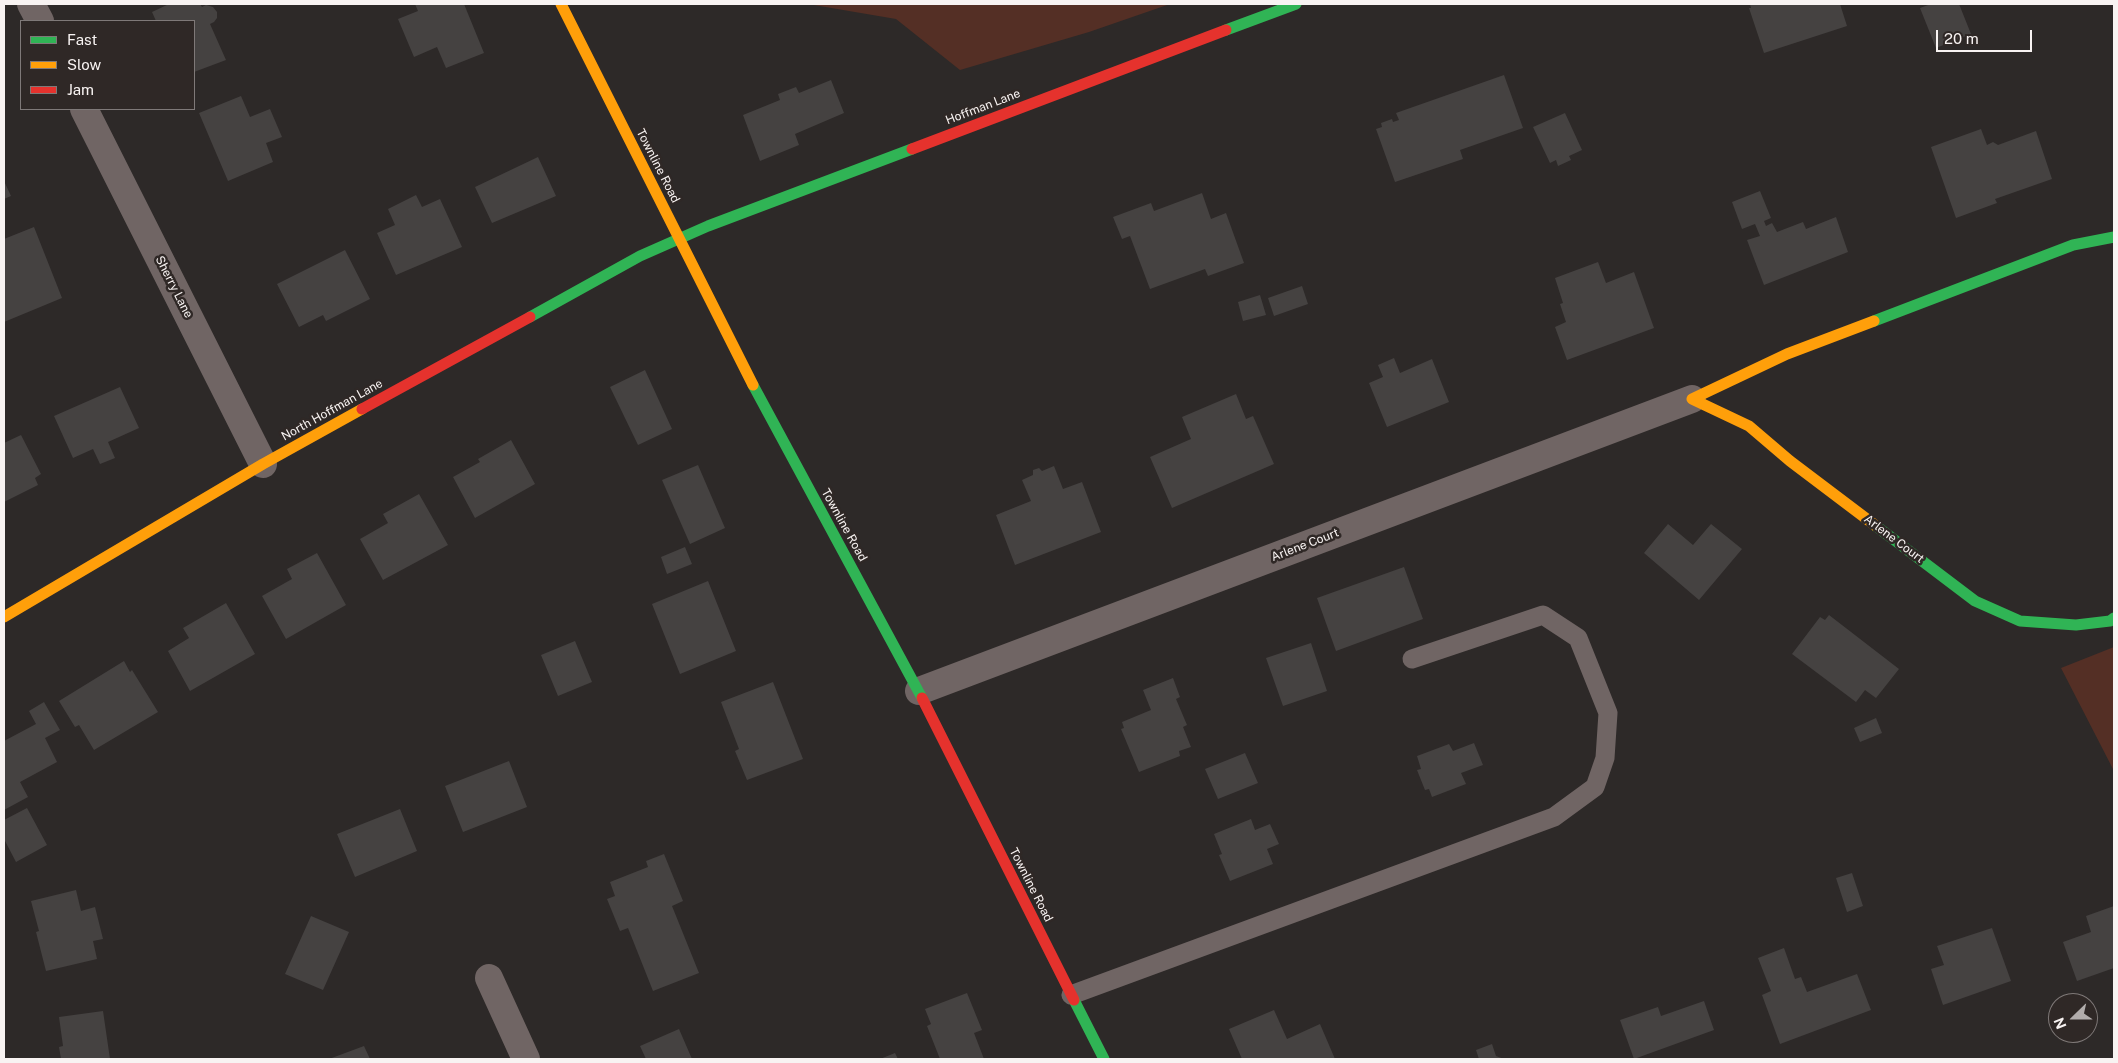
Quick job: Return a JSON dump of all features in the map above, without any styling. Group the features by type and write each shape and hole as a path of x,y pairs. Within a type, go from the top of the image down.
{"street":[{"path":"31,4 39,20"},
{"name":"Townline Road","path":"561,4 775,428 919,692 1104,1059"},
{"name":"Hoffman Lane","path":"680,239 1049,96 1296,4"},
{"name":"Sherry Lane","path":"85,110 263,464"},
{"name":"Arlene Court","path":"919,692 1692,399 1786,354 2073,245 2114,237"},
{"name":"North Hoffman Lane","path":"4,617 263,464 640,256 680,239"},
{"name":"Arlene Court","path":"1692,399 1749,426 1790,461 1975,601 2020,621 2076,625 2110,621 2114,618"},
{"path":"489,978 526,1059"}],"lane":[{"path":"1071,995 1554,817 1595,787 1604,758 1608,713 1578,638 1543,615 1412,659"}],"shaded area":[{"path":"808,4 1170,4 1089,32 960,70 896,19"},
{"path":"2114,647 2114,771 2061,668"}],"building":[{"path":"169,4 200,4 202,7 206,5 213,7 217,12 217,18 210,24 226,60 195,72 195,20 156,20 152,12"},
{"path":"415,4 464,4 484,53 446,68 437,47 414,57 398,19 418,11"},
{"path":"1750,4 1840,4 1847,26 1764,53 1749,8 1751,8"},
{"path":"1931,4 1959,4 1971,34 1936,48 1920,8"},
{"path":"1504,75 1523,128 1460,150 1463,159 1395,182 1376,129 1382,127 1381,123 1392,119 1393,122 1399,120 1396,113"},
{"path":"831,80 844,113 795,134 799,145 760,161 743,115 780,100 778,94 796,87 799,93"},
{"path":"241,96 250,117 270,109 282,137 266,143 273,162 228,181 199,113"},
{"path":"1565,113 1582,150 1569,156 1571,160 1558,166 1556,160 1550,163 1533,127"},
{"path":"1981,129 1987,145 1993,142 1998,145 2036,131 2052,179 1995,199 1997,203 1956,218 1931,147"},
{"path":"538,157 556,196 492,223 475,187"},
{"path":"4,181 11,196 4,199"},
{"path":"1760,191 1771,218 1764,221 1766,226 1772,223 1777,232 1803,222 1806,229 1836,217 1848,252 1764,285 1747,240 1760,236 1755,224 1742,229 1732,202"},
{"path":"1202,193 1211,219 1226,213 1244,263 1208,276 1205,269 1150,289 1130,236 1122,239 1113,217 1151,203 1154,211"},
{"path":"416,195 422,207 440,199 462,247 396,275 377,233 395,225 388,209"},
{"path":"34,227 62,298 4,322 4,239"},
{"path":"345,250 370,299 326,321 323,315 299,327 277,284"},
{"path":"1598,262 1606,283 1634,272 1654,328 1567,360 1555,327 1566,322 1560,304 1563,303 1555,278"},
{"path":"1302,286 1308,304 1274,316 1268,298"},
{"path":"1260,295 1266,315 1243,321 1238,302"},
{"path":"1394,358 1400,373 1432,359 1449,402 1387,427 1369,383 1383,377 1378,365"},
{"path":"645,370 672,429 638,445 610,387"},
{"path":"120,387 139,428 108,442 115,458 100,464 93,449 73,458 54,416"},
{"path":"1236,394 1246,419 1253,416 1274,464 1172,508 1150,457 1191,439 1182,417"},
{"path":"21,435 41,474 35,478 38,485 4,502 4,443"},
{"path":"511,440 535,484 475,518 453,477 480,462 478,459"},
{"path":"698,465 725,528 690,544 662,480"},
{"path":"1054,466 1063,489 1082,482 1101,532 1015,565 996,515 1031,501 1022,480 1033,475 1033,470 1039,468 1042,471"},
{"path":"419,494 448,545 383,580 360,539 388,523 383,514"},
{"path":"1668,524 1693,545 1711,524 1742,549 1699,600 1644,553"},
{"path":"685,547 692,564 667,574 661,557"},
{"path":"317,553 346,605 286,639 262,596 292,579 287,569"},
{"path":"1404,567 1423,619 1336,651 1317,598"},
{"path":"708,581 736,651 680,674 652,604"},
{"path":"226,603 255,654 190,691 168,651 189,638 183,628"},
{"path":"1829,615 1899,669 1876,698 1865,690 1856,702 1792,654 1820,617 1825,620"},
{"path":"575,641 592,682 558,696 541,655"},
{"path":"1311,643 1327,691 1283,706 1266,658"},
{"path":"124,661 130,672 132,670 158,712 94,750 79,725 75,727 59,701"},
{"path":"1173,678 1180,697 1176,699 1187,725 1183,727 1191,747 1179,751 1180,756 1139,772 1121,729 1124,728 1122,722 1151,710 1143,690"},
{"path":"773,682 803,759 747,780 735,751 739,749 721,702"},
{"path":"44,702 60,730 45,738 57,762 20,782 28,797 4,810 4,741 36,724 29,711"},
{"path":"1876,718 1882,733 1860,742 1854,728"},
{"path":"1474,743 1483,765 1461,773 1466,784 1432,797 1429,789 1425,790 1417,770 1421,769 1417,756 1449,744 1453,751"},
{"path":"1245,753 1258,783 1218,799 1205,769"},
{"path":"509,761 527,807 463,832 445,786"},
{"path":"27,808 47,845 16,862 4,839 4,820"},
{"path":"400,809 417,851 355,877 337,834"},
{"path":"1251,819 1255,830 1270,824 1279,844 1267,849 1273,864 1230,881 1219,855 1222,854 1214,834"},
{"path":"664,854 683,901 672,906 699,973 653,991 628,928 620,931 607,899 615,896 610,882 648,867 646,861"},
{"path":"1852,873 1863,906 1847,912 1836,878"},
{"path":"76,890 81,911 95,907 103,939 93,941 97,959 46,971 36,932 39,931 31,901"},
{"path":"2114,906 2114,968 2077,981 2063,942 2091,932 2086,916"},
{"path":"311,916 349,932 323,990 285,974"},
{"path":"1992,928 2011,981 1943,1005 1931,969 1944,965 1937,946"},
{"path":"1784,948 1795,979 1801,977 1807,992 1857,974 1871,1010 1780,1044 1762,995 1771,991 1758,958"},
{"path":"967,993 982,1030 974,1033 984,1059 940,1059 927,1026 931,1024 925,1009"},
{"path":"1704,1001 1714,1030 1634,1059 1620,1020 1658,1007 1661,1016"},
{"path":"1274,1010 1287,1039 1320,1024 1335,1059 1242,1059 1229,1029"},
{"path":"103,1011 110,1059 61,1059 59,1047 63,1046 59,1017"},
{"path":"679,1029 692,1059 646,1059 640,1046"},
{"path":"1492,1044 1496,1056 1504,1059 1479,1059 1476,1050"},
{"path":"364,1046 370,1059 329,1059"},
{"path":"895,1053 898,1059 880,1059"}],"traffic: fast":[{"path":"1226,30 1296,4"},
{"path":"530,317 640,256 708,226 912,149"},
{"path":"1874,321 2073,245 2114,237"},
{"path":"753,385 922,698"},
{"path":"1876,526 1975,601 2020,621 2076,625 2110,621 2114,618"},
{"path":"1074,1000 1104,1059"}],"traffic: slow":[{"path":"561,4 753,385"},
{"path":"1874,321 1787,354 1692,399 1749,426 1790,461 1876,526"},
{"path":"4,617 263,464 362,409"}],"traffic: jam":[{"path":"912,149 1226,30"},
{"path":"362,409 530,317"},
{"path":"922,698 1074,1000"}]}
